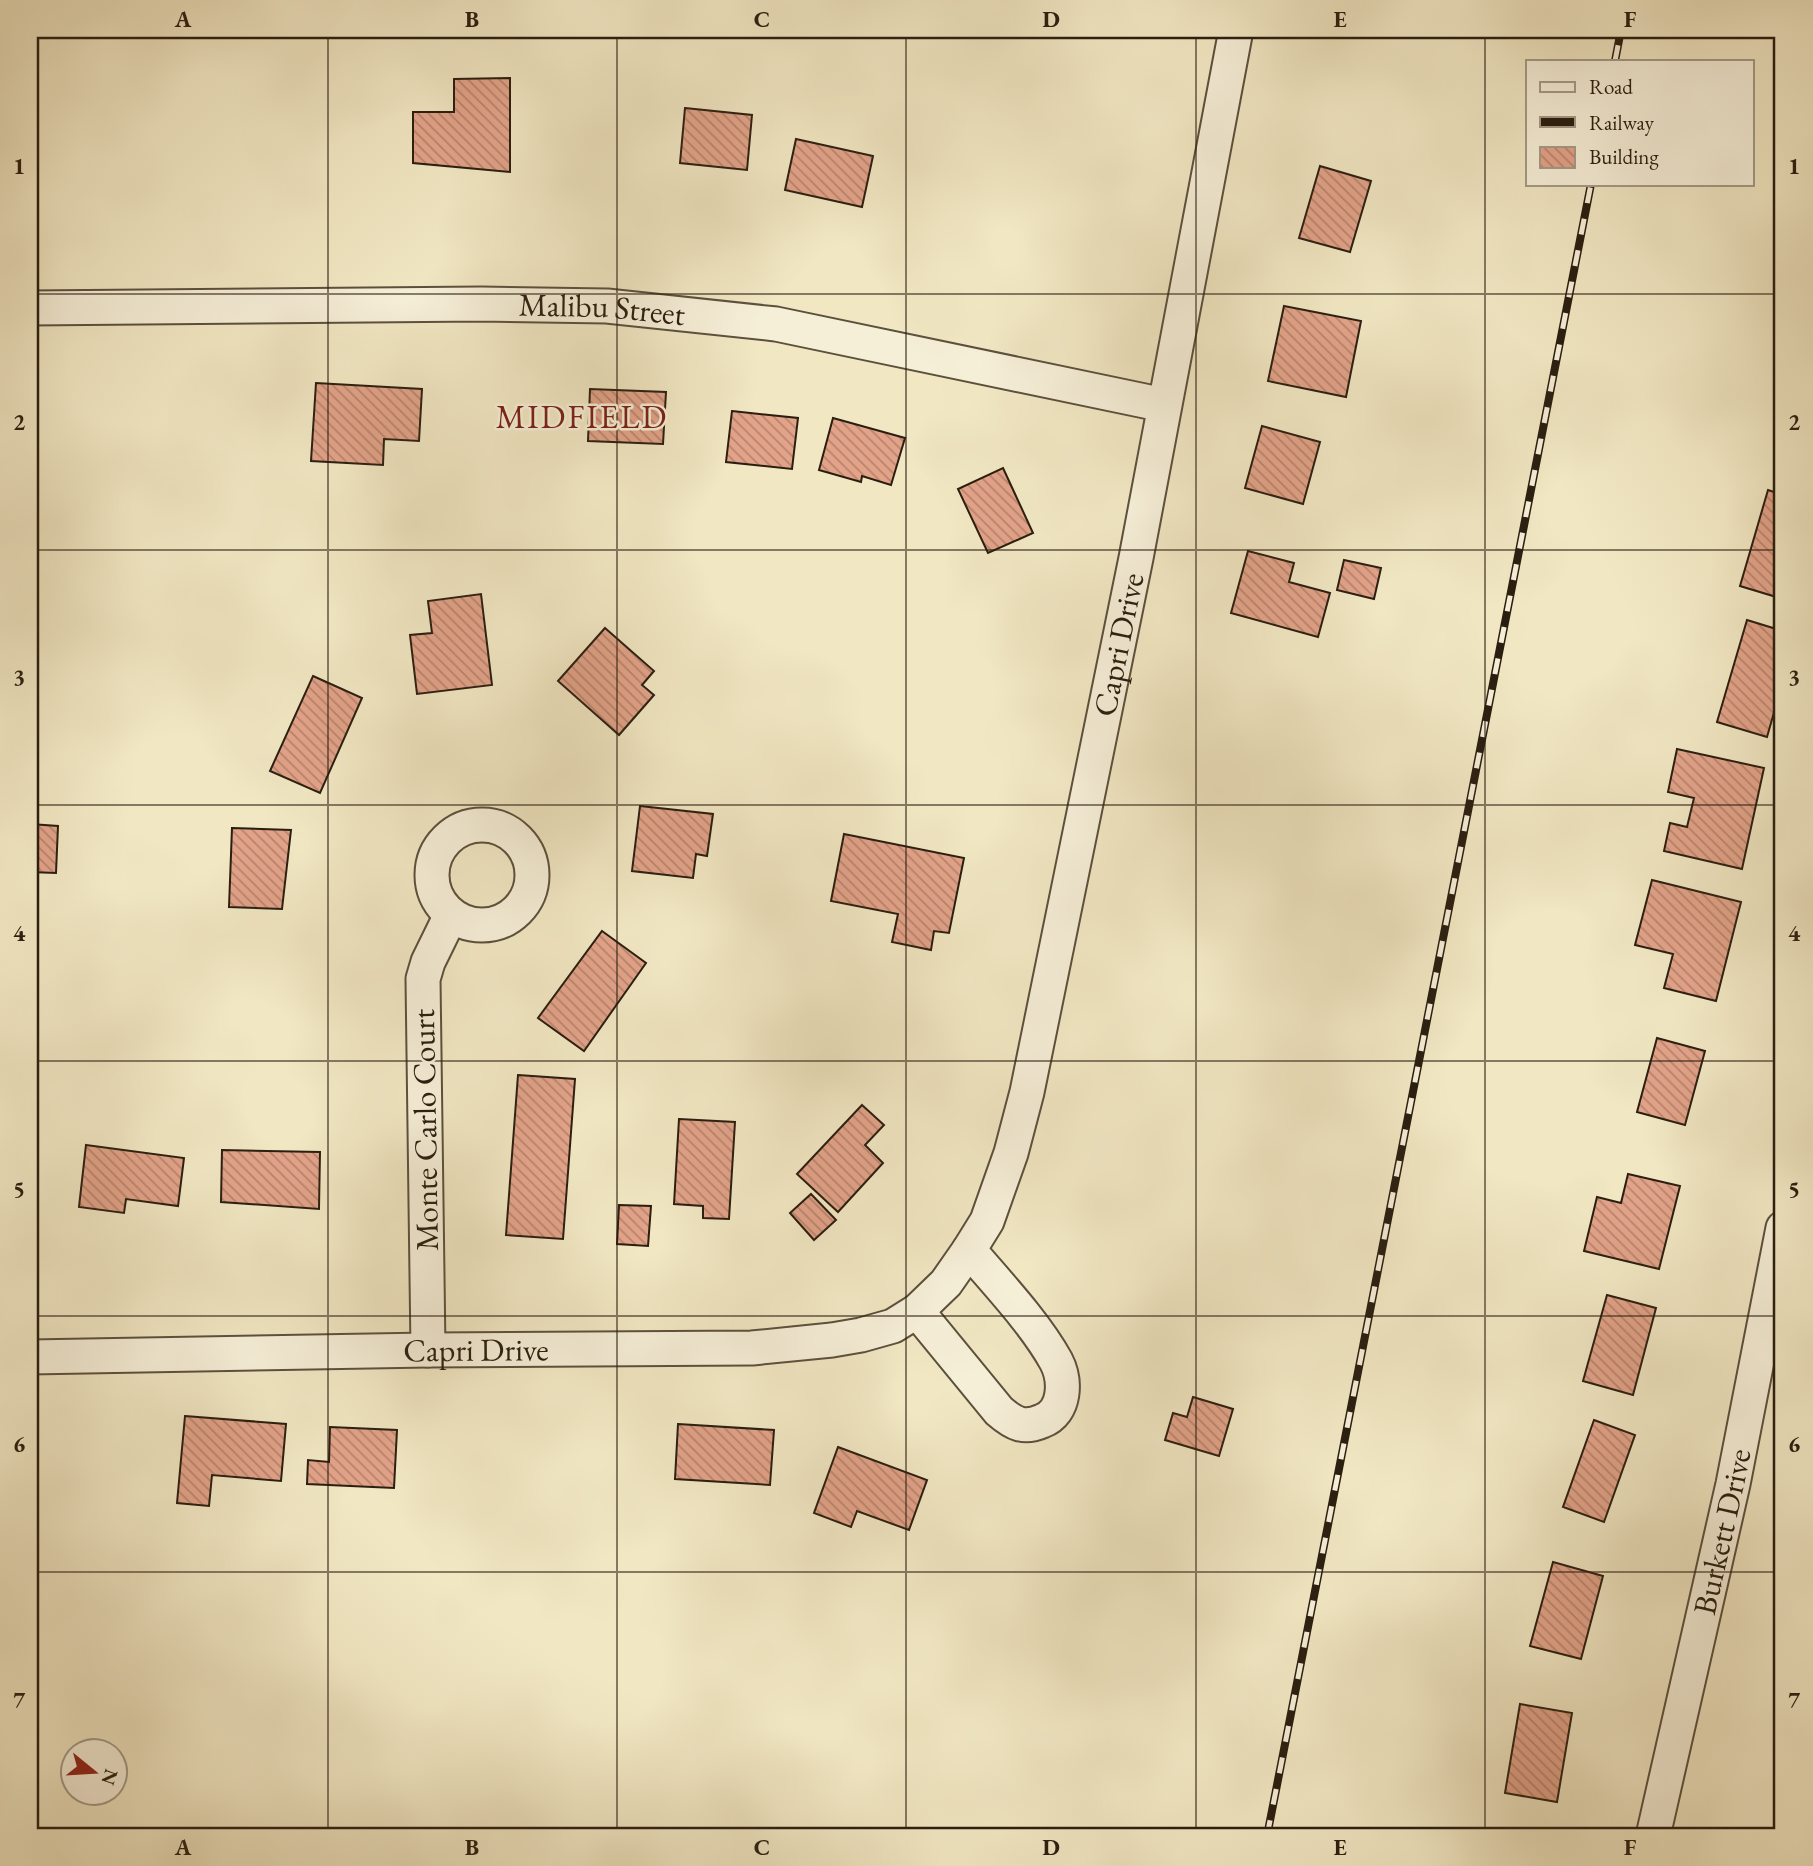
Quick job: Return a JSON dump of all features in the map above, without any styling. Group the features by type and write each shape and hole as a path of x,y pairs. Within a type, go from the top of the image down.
{"street":[{"name":"Capri Drive","path":"30,1357 752,1348 832,1340 893,1326 917,1311 946,1283 969,1250 991,1209 1011,1153 1027,1092 1136,558 1236,30"},
{"name":"Malibu Street","path":"30,308 481,304 607,306 776,324 1164,405"},
{"name":"Monte Carlo Court","path":"428,1350 423,979 450,915"},
{"name":"Burkett Drive","path":"1653,1836 1733,1484 1783,1228"},
{"path":"917,1311 1011,1422 1031,1426 1050,1418 1061,1401 1063,1385 1057,1362 1030,1324 969,1250"}],"building":[{"path":"510,78 510,172 413,163 413,112 454,112 454,79"},
{"path":"685,108 752,115 747,170 680,163"},
{"path":"796,139 873,156 862,207 785,190"},
{"path":"1320,166 1371,181 1350,252 1299,238"},
{"path":"1284,306 1361,321 1346,397 1268,381"},
{"path":"316,383 422,389 419,441 384,439 383,465 311,461"},
{"path":"590,389 666,392 663,444 588,441"},
{"path":"732,411 798,418 792,469 726,462"},
{"path":"833,418 905,438 891,485 862,476 861,482 819,470"},
{"path":"1262,426 1320,442 1303,504 1245,488"},
{"path":"1003,468 1033,533 988,553 958,489"},
{"path":"1768,490 1783,495 1783,599 1740,586"},
{"path":"1248,551 1294,563 1289,582 1330,593 1318,637 1231,613"},
{"path":"1344,560 1381,568 1374,599 1337,590"},
{"path":"481,594 492,685 417,694 410,635 432,633 428,601"},
{"path":"1747,620 1783,631 1783,681 1767,737 1717,722"},
{"path":"605,628 654,671 642,685 654,695 619,735 558,681"},
{"path":"313,676 362,698 320,793 270,771"},
{"path":"1677,749 1764,768 1742,869 1664,851 1670,823 1687,827 1694,798 1668,792"},
{"path":"640,806 713,814 707,856 696,854 693,878 632,871"},
{"path":"30,824 58,826 56,873 30,872"},
{"path":"232,828 291,830 282,909 229,907"},
{"path":"844,834 964,858 949,933 934,931 931,950 892,942 898,914 831,901"},
{"path":"1652,880 1741,902 1716,1001 1664,988 1673,954 1635,945"},
{"path":"602,931 646,963 584,1051 538,1018"},
{"path":"1657,1038 1705,1051 1685,1125 1637,1112"},
{"path":"518,1075 575,1079 563,1239 506,1235"},
{"path":"862,1105 884,1125 865,1145 883,1163 838,1212 797,1174"},
{"path":"679,1119 735,1122 729,1219 703,1218 703,1206 674,1204"},
{"path":"86,1145 184,1158 178,1206 126,1199 124,1213 79,1207"},
{"path":"222,1150 320,1152 319,1209 221,1202"},
{"path":"1628,1174 1680,1186 1659,1269 1584,1251 1597,1197 1621,1203"},
{"path":"811,1194 836,1220 814,1240 790,1213"},
{"path":"619,1205 651,1206 648,1246 617,1244"},
{"path":"1607,1295 1656,1308 1633,1395 1583,1381"},
{"path":"1193,1397 1233,1409 1219,1456 1165,1440 1173,1413 1187,1417"},
{"path":"185,1416 286,1424 281,1481 212,1475 209,1506 177,1503"},
{"path":"1594,1420 1635,1435 1604,1522 1563,1507"},
{"path":"678,1424 774,1430 770,1485 675,1479"},
{"path":"330,1427 397,1430 394,1488 307,1484 308,1460 329,1462"},
{"path":"838,1447 927,1480 909,1530 857,1511 851,1527 814,1513"},
{"path":"1553,1562 1603,1576 1581,1659 1530,1646"},
{"path":"1520,1704 1572,1713 1557,1802 1505,1793"}],"railway":[{"path":"1615,60 1621,30"},
{"path":"1267,1836 1591,186"}],"district":[{"name":"MIDFIELD","path":"582,416"}]}
